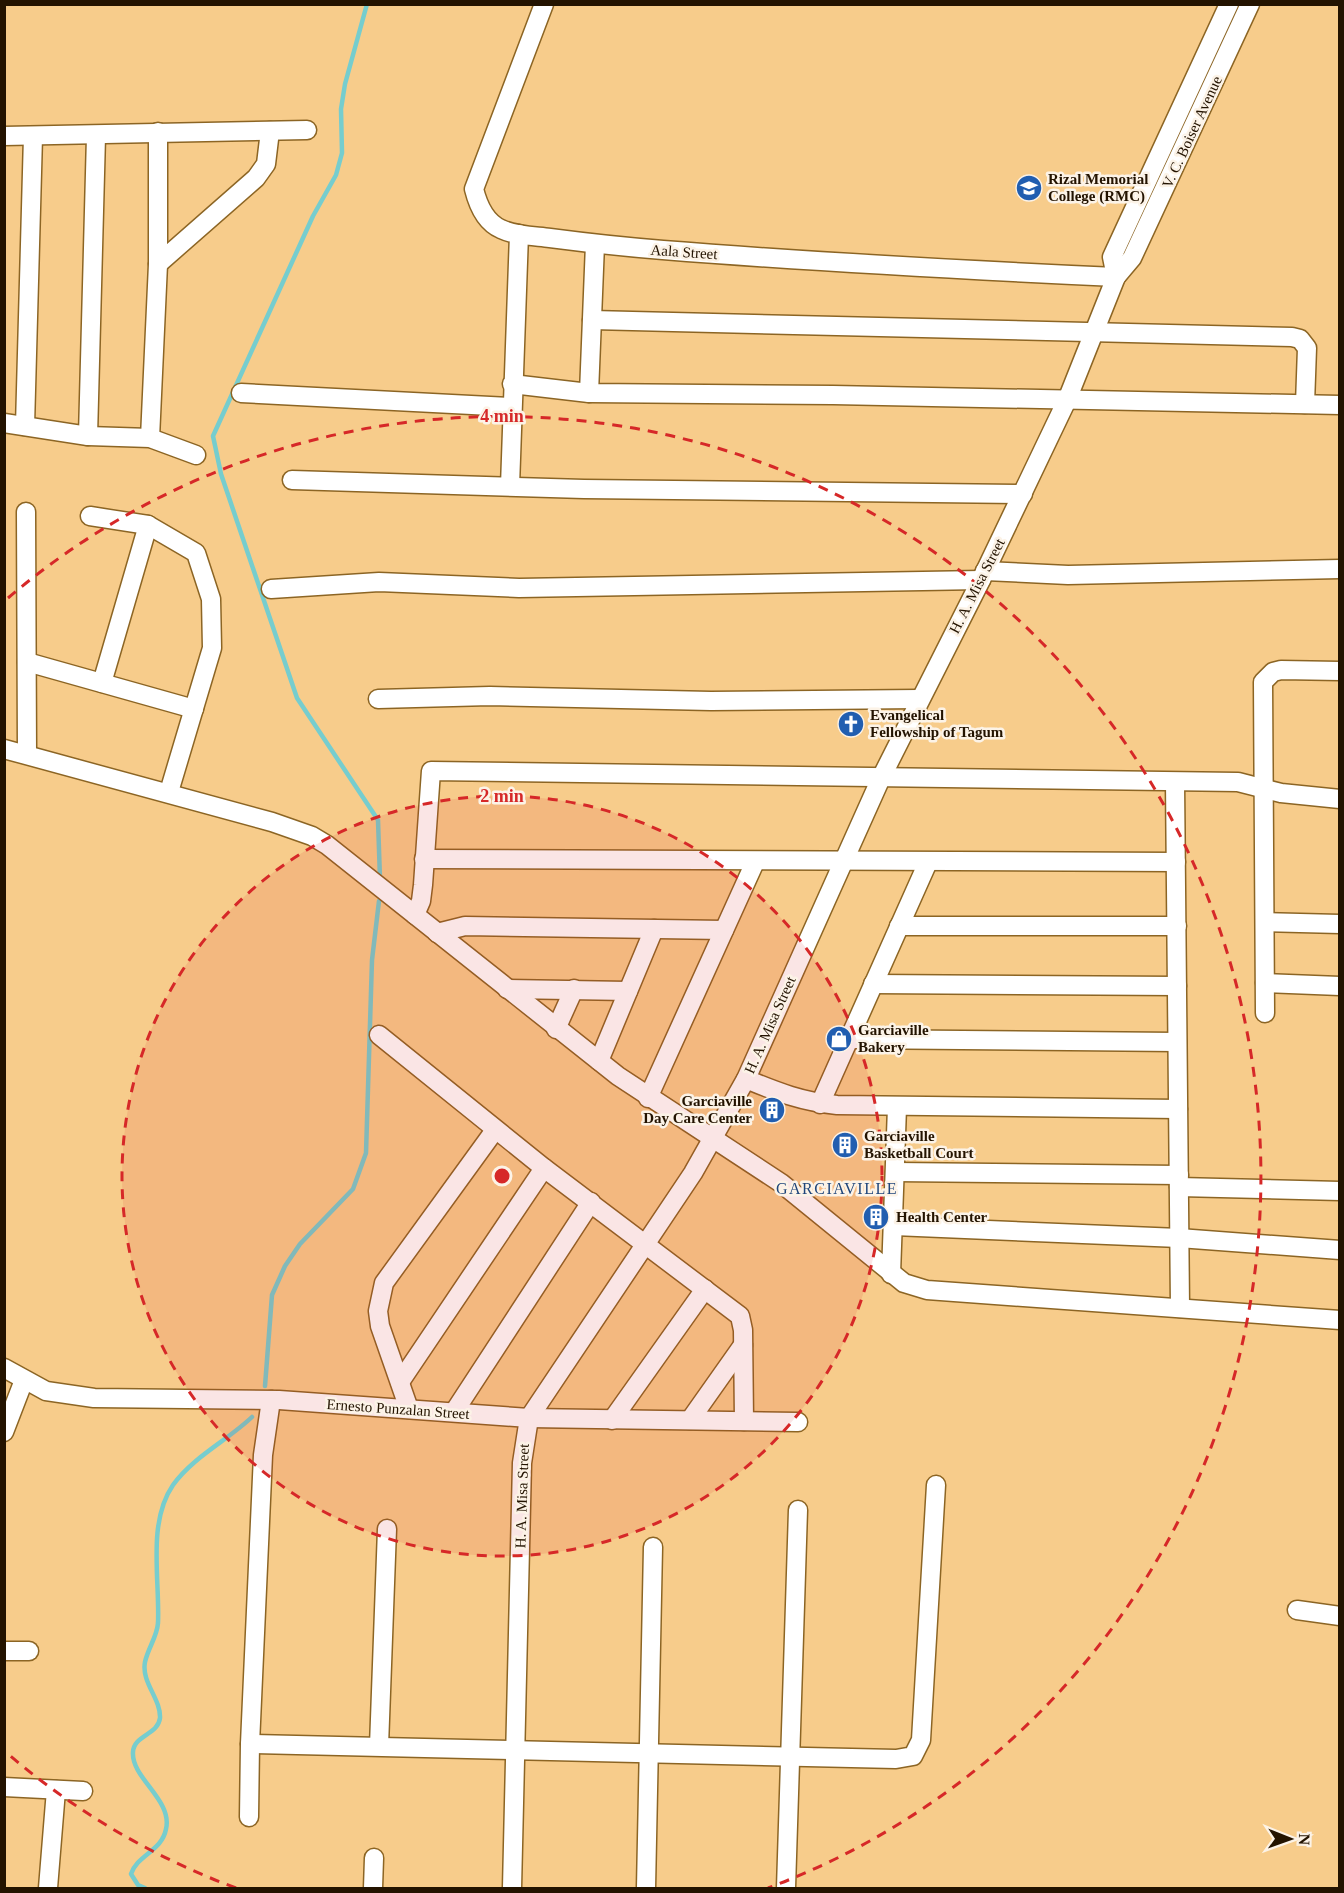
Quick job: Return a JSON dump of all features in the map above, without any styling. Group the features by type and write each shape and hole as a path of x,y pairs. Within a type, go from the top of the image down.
{"street":[{"name":"Aala Street","path":"544,4 474,189 477,204 487,218 500,229 519,234 596,244 847,264 1116,278"},
{"name":"V. C. Boiser Avenue","path":"1116,278 1112,257 1229,4"},
{"name":"V. C. Boiser Avenue","path":"1132,258 1251,4"},
{"path":"1196,77 1213,85"},
{"path":"4,136 96,136 158,132 307,130"},
{"path":"158,264 256,178 266,164 270,131"},
{"path":"150,438 158,264 158,132"},
{"path":"25,426 33,136"},
{"path":"88,436 96,136"},
{"path":"510,486 519,234"},
{"path":"589,393 596,244"},
{"name":"H. A. Misa Street","path":"512,1888 522,1463 529,1418 714,1140 746,1078 881,778 983,576 1067,400 1116,278 1132,258"},
{"path":"592,320 1292,337 1300,339 1307,348 1305,404"},
{"path":"512,384 589,393 1340,405"},
{"path":"241,393 512,407"},
{"path":"4,423 88,436 150,438 196,455"},
{"path":"292,480 510,486 1023,494"},
{"path":"26,512 27,754"},
{"path":"90,516 148,525 196,553 211,598 212,648 169,792"},
{"path":"102,683 148,525"},
{"path":"271,589 379,582 519,588 1340,569"},
{"path":"27,663 194,709"},
{"path":"1265,1013 1262,695 1267,676 1281,670 1340,670"},
{"path":"378,699 490,696 711,701 919,699"},
{"path":"4,748 169,792 312,836 341,855 556,1029 648,1098 781,1183 904,1283 927,1290 1340,1320"},
{"path":"414,915 421,901 431,771 1175,783 1238,782 1281,793 1340,799"},
{"path":"1175,783 1180,1308"},
{"path":"424,859 1176,862"},
{"path":"648,1098 755,862"},
{"path":"820,1104 928,862"},
{"path":"1265,922 1340,924"},
{"path":"437,933 465,926 724,930"},
{"path":"899,926 1177,926"},
{"path":"599,1061 654,929"},
{"path":"1265,983 1340,986"},
{"path":"873,984 1177,986"},
{"path":"507,989 628,991"},
{"path":"556,1029 574,989"},
{"path":"379,1035 495,1130 740,1316 743,1345 744,1421"},
{"path":"849,1039 1178,1042"},
{"path":"746,1078 786,1097 820,1104 897,1107 1178,1109"},
{"path":"891,1274 897,1107"},
{"path":"408,1409 380,1326 378,1311 384,1283 495,1130"},
{"path":"400,1382 544,1168"},
{"path":"895,1172 1179,1181 1340,1191"},
{"path":"454,1412 591,1202"},
{"path":"894,1226 1179,1238 1340,1250"},
{"path":"612,1420 705,1288"},
{"path":"690,1420 743,1345"},
{"name":"Ernesto Punzalan Street","path":"4,1368 46,1391 94,1398 271,1400 529,1418 798,1422"},
{"path":"4,1432 24,1380"},
{"path":"249,1817 250,1744 263,1455 271,1400"},
{"path":"250,1744 904,1759 913,1756 919,1749 936,1485"},
{"path":"786,1888 798,1510"},
{"path":"379,1746 387,1529"},
{"path":"646,1888 653,1547"},
{"path":"1298,1610 1340,1616"},
{"path":"4,1651 29,1651"},
{"path":"4,1787 83,1791"},
{"path":"48,1888 56,1790"},
{"path":"373,1888 374,1858"}],"waterway":[{"path":"367,4 345,84 341,109 342,153 336,175 313,216 213,436 221,474 297,698 378,820 380,879"},
{"path":"265,1386 272,1295 285,1266 300,1244 353,1189 366,1153 372,960 379,901"},
{"path":"145,1888 138,1885 131,1874 138,1862 160,1843 166,1829 167,1818 164,1808 138,1771 133,1752 137,1742 155,1728 160,1718 158,1704 148,1683 145,1669 146,1657 158,1623 156,1552 160,1517 165,1500 181,1475 200,1457 252,1417"}],"place":[{"name":"Rizal Memorial College (RMC)","path":"1029,188"},
{"name":"Evangelical Fellowship of Tagum","path":"851,724"},
{"name":"Garciaville Bakery","path":"839,1039"},
{"name":"Garciaville Day Care Center","path":"772,1110"},
{"name":"Garciaville Basketball Court","path":"845,1145"},
{"name":"Health Center","path":"876,1217"}],"district":[{"name":"GARCIAVILLE","path":"837,1188"}]}
